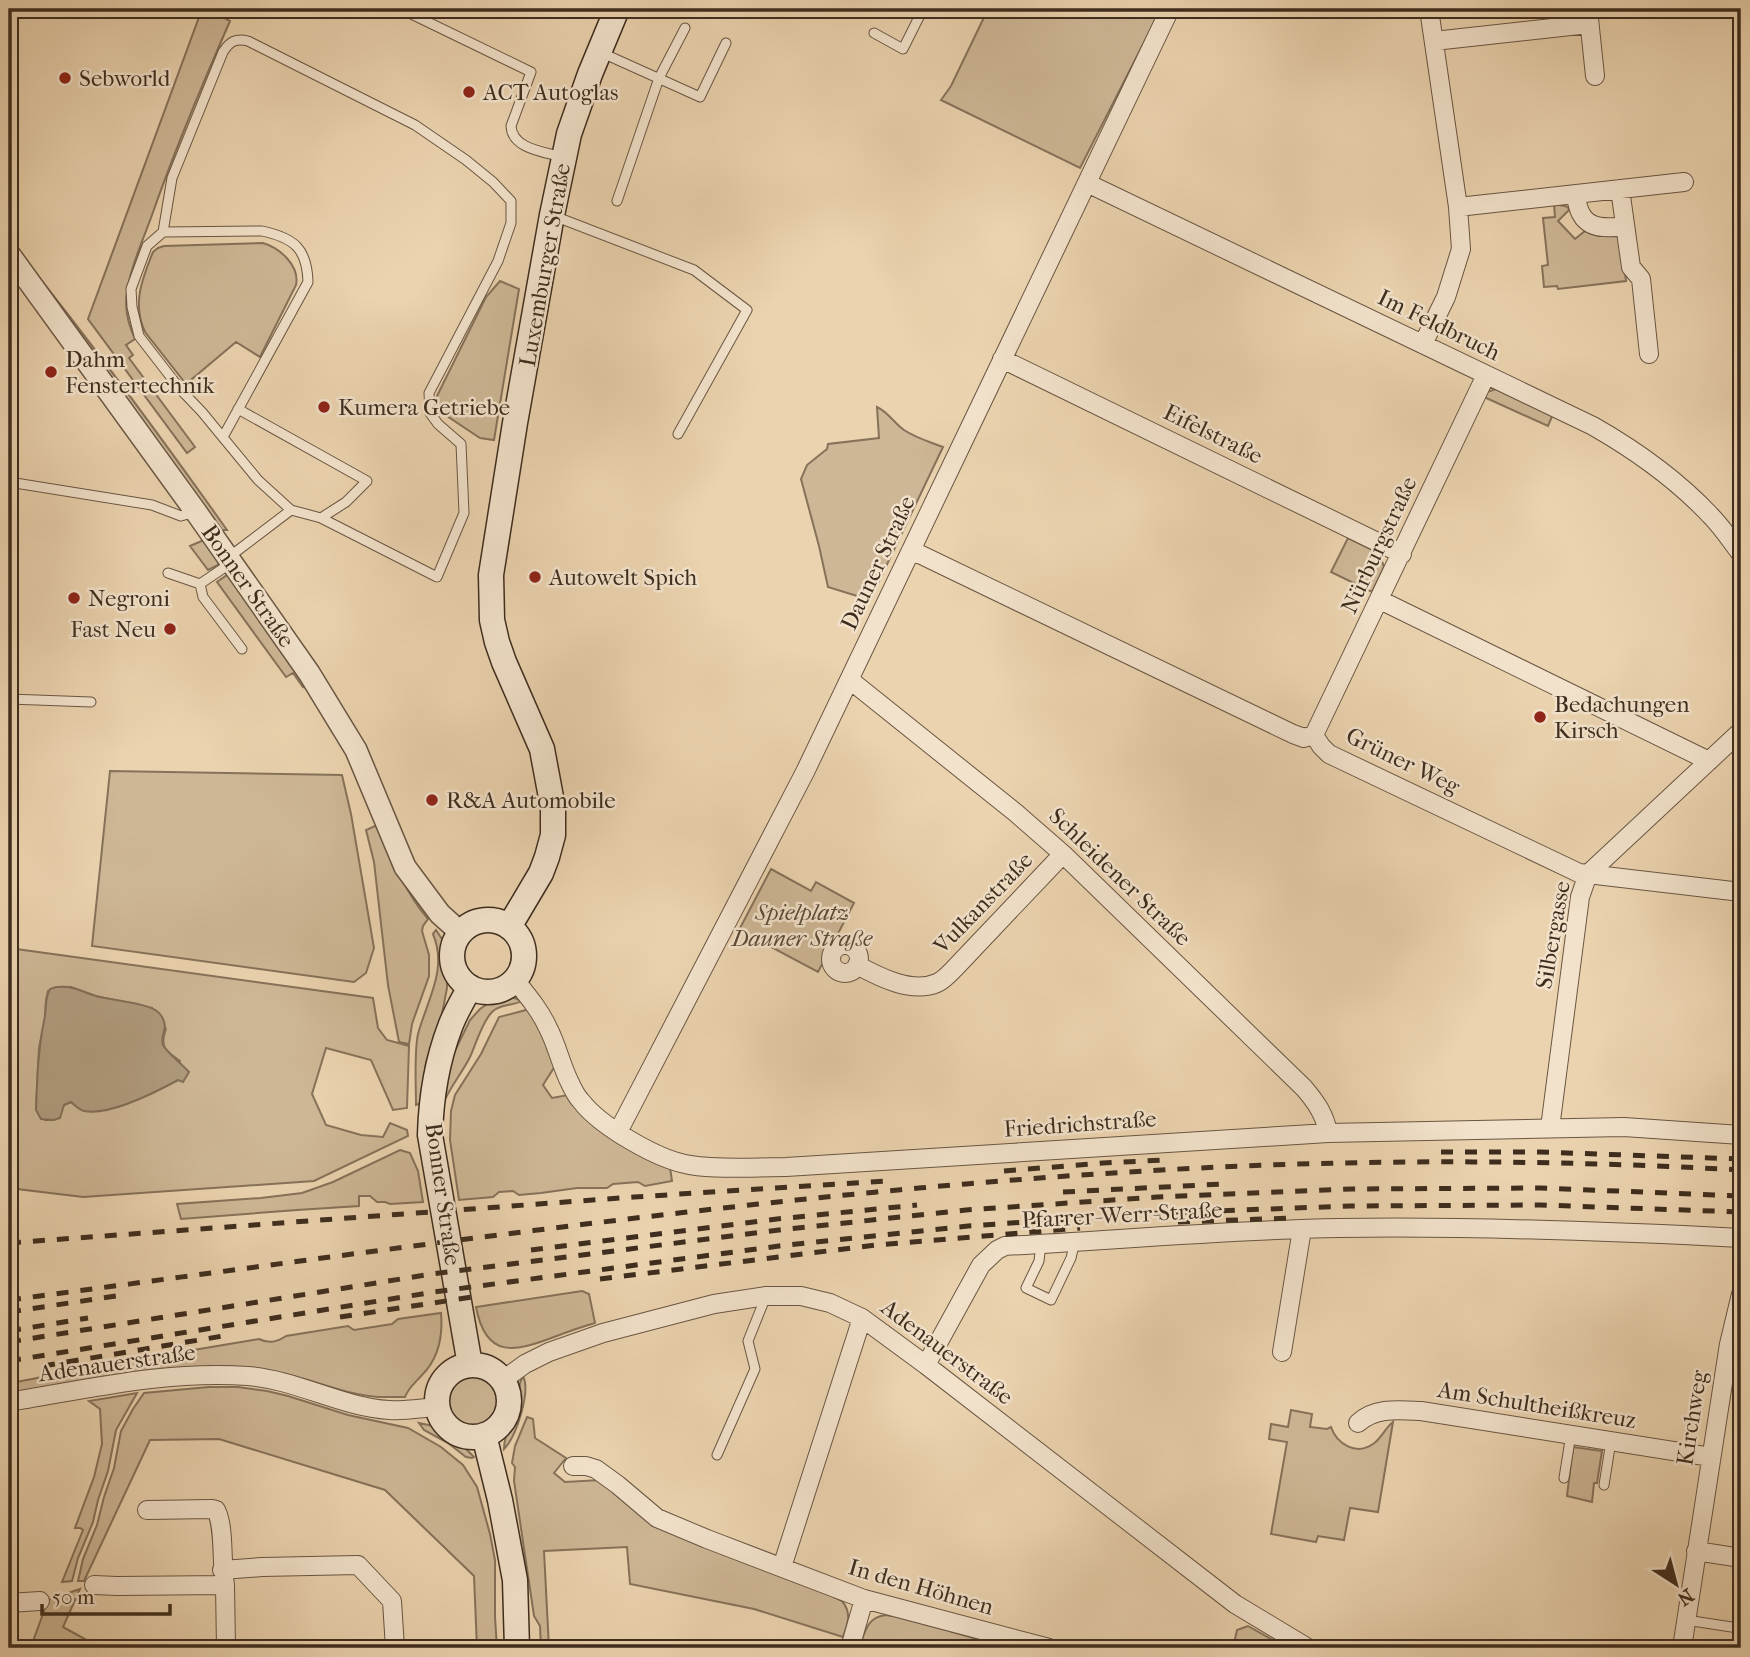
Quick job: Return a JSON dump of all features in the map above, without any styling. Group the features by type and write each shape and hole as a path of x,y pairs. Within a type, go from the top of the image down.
{"main road":[{"name":"Luxemburger Straße","path":"509,927 536,883 547,857 553,835 553,808 542,750 503,662 497,642 492,620 491,575 499,515 552,215 569,134 617,9"},
{"path":"489,919 509,927 518,935 523,946 524,958 515,980 494,991 481,991 461,981 452,962 454,941 460,932 478,920 489,919"},
{"name":"Bonner Straße","path":"470,987 450,1026 438,1063 430,1135 470,1365"},
{"path":"482,1366 494,1371 503,1380 509,1406 505,1418 496,1429 484,1435 467,1436 451,1429 440,1416 437,1395 441,1384 448,1374 458,1368 482,1366"},
{"path":"484,1435 515,1580 517,1648"}],"street":[{"path":"9,18 11,9"},
{"name":"Dauner Straße","path":"618,1132 805,772 1170,9"},
{"path":"1423,344 1446,297 1461,249 1458,207 1429,9"},
{"path":"1434,41 1588,16 1595,76"},
{"path":"1458,207 1684,182"},
{"name":"Im Feldbruch","path":"1087,183 1593,426 1639,454 1712,516 1741,554"},
{"path":"1620,189 1631,267 1641,279 1649,354"},
{"path":"1576,195 1577,205 1587,222 1597,227 1625,226"},
{"name":"Bonner Straße","path":"9,254 309,673 356,750 405,867 440,914 460,932"},
{"name":"Eifelstraße","path":"1002,359 1402,554"},
{"name":"Nürburgstraße","path":"1314,735 1486,375"},
{"name":"Grüner Weg","path":"911,550 1293,734 1304,738 1314,735 1329,754 1579,873 1741,892"},
{"path":"1380,600 1709,761"},
{"name":"Schleidener Straße","path":"850,680 1063,854 1304,1088 1321,1110 1328,1133"},
{"name":"Silbergasse","path":"1550,1128 1580,897 1588,874 1741,731"},
{"name":"Vulkanstraße","path":"858,965 901,984 921,986 939,982 1063,854"},
{"name":"Friedrichstraße","path":"515,980 533,1002 549,1029 570,1083 581,1101 618,1132 664,1158 688,1165 728,1168 800,1166 1328,1133 1624,1127 1741,1135"},
{"name":"Pfarrer-Werr-Straße","path":"926,1365 981,1265 1005,1246 1302,1229 1455,1227 1741,1238"},
{"path":"1282,1352 1302,1229"},
{"name":"Kirchweg","path":"1682,1648 1729,1344 1741,1294"},
{"name":"Adenauerstraße","path":"503,1380 549,1352 603,1333 714,1304 766,1296 802,1296 830,1303 862,1318 926,1365 1235,1604 1308,1648"},
{"path":"782,1567 862,1318"},
{"name":"Adenauerstraße","path":"9,1402 151,1379 208,1375 271,1379 352,1403 389,1410 438,1407"},
{"name":"Am Schultheißkreuz","path":"1358,1423 1372,1413 1381,1411 1416,1411 1711,1457"},
{"name":"In den Höhnen","path":"573,1466 596,1469 657,1518 707,1539 863,1598 1049,1648"},
{"path":"147,1510 216,1510 220,1519 226,1648"},
{"path":"1696,1551 1741,1558"},
{"path":"94,1585 117,1586 223,1577 262,1567 358,1565 392,1601 395,1648"},
{"path":"850,1648 863,1598"},
{"path":"9,1602 40,1601"}],"lane":[{"path":"401,9 531,72 511,126 511,135 526,146 564,158"},
{"path":"874,33 903,49 923,9"},
{"path":"617,201 659,78 685,27"},
{"path":"239,39 248,41 415,125 493,182 511,201 511,223 498,261 429,393 429,414 461,444 464,513 438,577 321,518 291,510 258,480 223,437 180,389 139,336 131,289 147,246 163,232 172,178 223,52 232,41 239,39"},
{"path":"599,51 700,97 726,43"},
{"path":"552,215 694,271 747,310 678,434"},
{"path":"163,232 262,231 293,242 303,254 308,282 223,437"},
{"path":"238,409 368,481 346,502 321,518"},
{"path":"9,482 152,505 181,516 196,512"},
{"path":"201,584 291,510"},
{"path":"168,573 201,584"},
{"path":"201,584 203,597 242,649"},
{"path":"9,699 91,702"},
{"path":"1041,1244 1039,1261 1026,1288 1051,1300 1071,1258 1074,1241"},
{"path":"717,1455 755,1369 748,1341 766,1296"},
{"path":"1564,1478 1571,1434"},
{"path":"1604,1485 1611,1441"},
{"path":"1686,1620 1738,1628"}],"green space":[{"path":"202,9 208,9 230,21 170,166 134,263 126,298 127,316 135,339 126,345 133,355 129,358 195,447 187,453 88,319"},
{"path":"988,9 1161,9 1080,168 941,100 951,86"},
{"path":"1554,204 1570,209 1558,221 1575,239 1585,231 1598,236 1621,236 1626,281 1558,289 1557,286 1544,287 1542,266 1548,265 1543,218 1555,217"},
{"path":"263,243 276,249 292,265 296,285 260,357 236,342 186,384 145,332 141,322 140,292 153,252 164,246"},
{"path":"29,265 130,396 227,530 221,530"},
{"path":"500,281 519,289 494,440 480,438 444,414 437,402 437,396 486,297"},
{"path":"1496,389 1553,414 1548,426 1484,397 1487,392"},
{"path":"877,407 909,433 943,447 870,600 828,587 801,479 807,465 827,449 828,444 879,438"},
{"path":"1348,538 1379,553 1384,567 1372,592 1331,572"},
{"path":"204,540 219,561 218,565 208,570 190,546"},
{"path":"227,575 307,688 303,687 293,673 286,677 217,582"},
{"path":"110,771 342,775 374,948 366,973 354,982 92,946"},
{"path":"379,827 406,887 428,919 422,931 429,955 429,976 412,1024 409,1044 399,1042 388,985 374,862 366,830"},
{"name":"Spielplatz Dauner Straße","path":"771,869 811,891 816,882 854,903 818,972 739,930"},
{"path":"436,930 442,939 447,988 442,1014 426,1063 421,1103 416,1105 417,1041 437,972 437,947 433,934"},
{"path":"9,948 373,998 378,1028 387,1040 409,1046 407,1108 393,1110 371,1060 326,1048 312,1094 326,1125 361,1135 383,1137 390,1123 407,1130 408,1136 314,1181 83,1197 9,1188","holes":["71,987 95,996 152,1008 166,1029 163,1040 165,1048 180,1061 178,1080 118,1107 80,1109 71,1102 64,1105 54,1120 45,1120 36,1110 39,1048 48,991"]},
{"path":"506,997 522,1001 495,1009 488,1016 470,1057 443,1104 451,1059 470,1020 493,1000"},
{"path":"530,1009 541,1026 555,1066 543,1085 552,1098 568,1095 590,1121 613,1140 670,1167 672,1181 645,1186 638,1182 613,1184 607,1188 577,1188 519,1195 513,1191 499,1192 493,1197 459,1200 450,1140 451,1111 455,1095 481,1054 499,1017"},
{"path":"400,1150 410,1153 418,1171 423,1202 390,1204 377,1202 370,1196 359,1196 359,1206 181,1219 177,1204 302,1193 333,1182"},
{"path":"582,1291 589,1294 595,1323 514,1348 495,1343 487,1336 476,1307"},
{"path":"441,1313 436,1354 405,1397 368,1396 270,1371 213,1366 9,1393 9,1383 86,1368 117,1366 128,1361 259,1339 273,1342 286,1336 348,1326 354,1330 392,1324 398,1319"},
{"path":"473,1374 492,1382 500,1401 492,1420 473,1428 454,1420 446,1401 454,1382"},
{"path":"523,1376 524,1403 513,1435 504,1449 518,1411 519,1389"},
{"path":"209,1387 267,1391 348,1415 408,1428 441,1447 463,1465 477,1487 495,1560 497,1648 477,1648 474,1576 385,1490 219,1439 150,1440 84,1581 78,1581 114,1468 121,1431 133,1409 144,1393"},
{"path":"137,1393 116,1430 108,1471 72,1581 62,1582 83,1530 75,1528 94,1477 102,1444 100,1409 89,1401"},
{"path":"1291,1410 1312,1414 1310,1427 1331,1427 1342,1443 1360,1449 1373,1444 1393,1422 1378,1512 1350,1508 1344,1540 1318,1536 1316,1542 1271,1534 1287,1442 1269,1439 1271,1424 1288,1427"},
{"path":"527,1417 533,1419 535,1438 566,1458 554,1473 565,1482 601,1480 842,1601 848,1614 843,1637 754,1609 630,1584 627,1547 544,1551 549,1648 541,1648 540,1626 534,1616 514,1481 515,1467 512,1463 515,1446"},
{"path":"419,1423 433,1426 474,1457 466,1457 424,1430"},
{"path":"1573,1447 1602,1451 1592,1502 1567,1496"},
{"path":"80,1589 63,1627 101,1648 33,1648 32,1644 48,1600"},
{"path":"886,1615 945,1625 949,1631 1001,1646 1006,1643 1028,1648 881,1648 861,1642 872,1621"},
{"path":"1248,1626 1287,1648 1233,1648 1237,1630"}],"shaded area":[{"path":"70,987 155,1010 165,1023 163,1045 189,1072 183,1082 178,1080 132,1102 106,1110 84,1111 71,1102 64,1105 60,1118 41,1119 36,1110 39,1054 47,997 50,989"}],"railway":[{"path":"1441,1152 1540,1152 1741,1159"},
{"path":"1004,1171 1164,1160"},
{"path":"9,1300 603,1222 1050,1177 1267,1165 1402,1162 1606,1164 1741,1170"},
{"path":"9,1243 885,1181"},
{"path":"1063,1192 1224,1184"},
{"path":"9,1342 432,1274 779,1230 966,1210 1157,1197 1352,1189 1541,1188 1741,1196"},
{"path":"531,1250 777,1219 917,1205"},
{"path":"9,1361 434,1292 779,1246 968,1226 1158,1213 1350,1206 1541,1205 1741,1212"},
{"path":"1178,1222 1294,1218"},
{"path":"600,1279 876,1245 1080,1228"},
{"path":"9,1312 116,1296"},
{"path":"340,1317 479,1296"},
{"path":"9,1331 88,1318"},
{"path":"43,1366 223,1336"}],"place":[{"name":"Sebworld","path":"65,78"},
{"name":"ACT Autoglas","path":"469,92"},
{"name":"Dahm Fenstertechnik","path":"51,372"},
{"name":"Kumera Getriebe","path":"324,407"},
{"name":"Autowelt Spich","path":"535,577"},
{"name":"Negroni","path":"74,598"},
{"name":"Fast Neu","path":"170,629"},
{"name":"Bedachungen Kirsch","path":"1540,717"},
{"name":"R&A Automobile","path":"432,800"}]}
